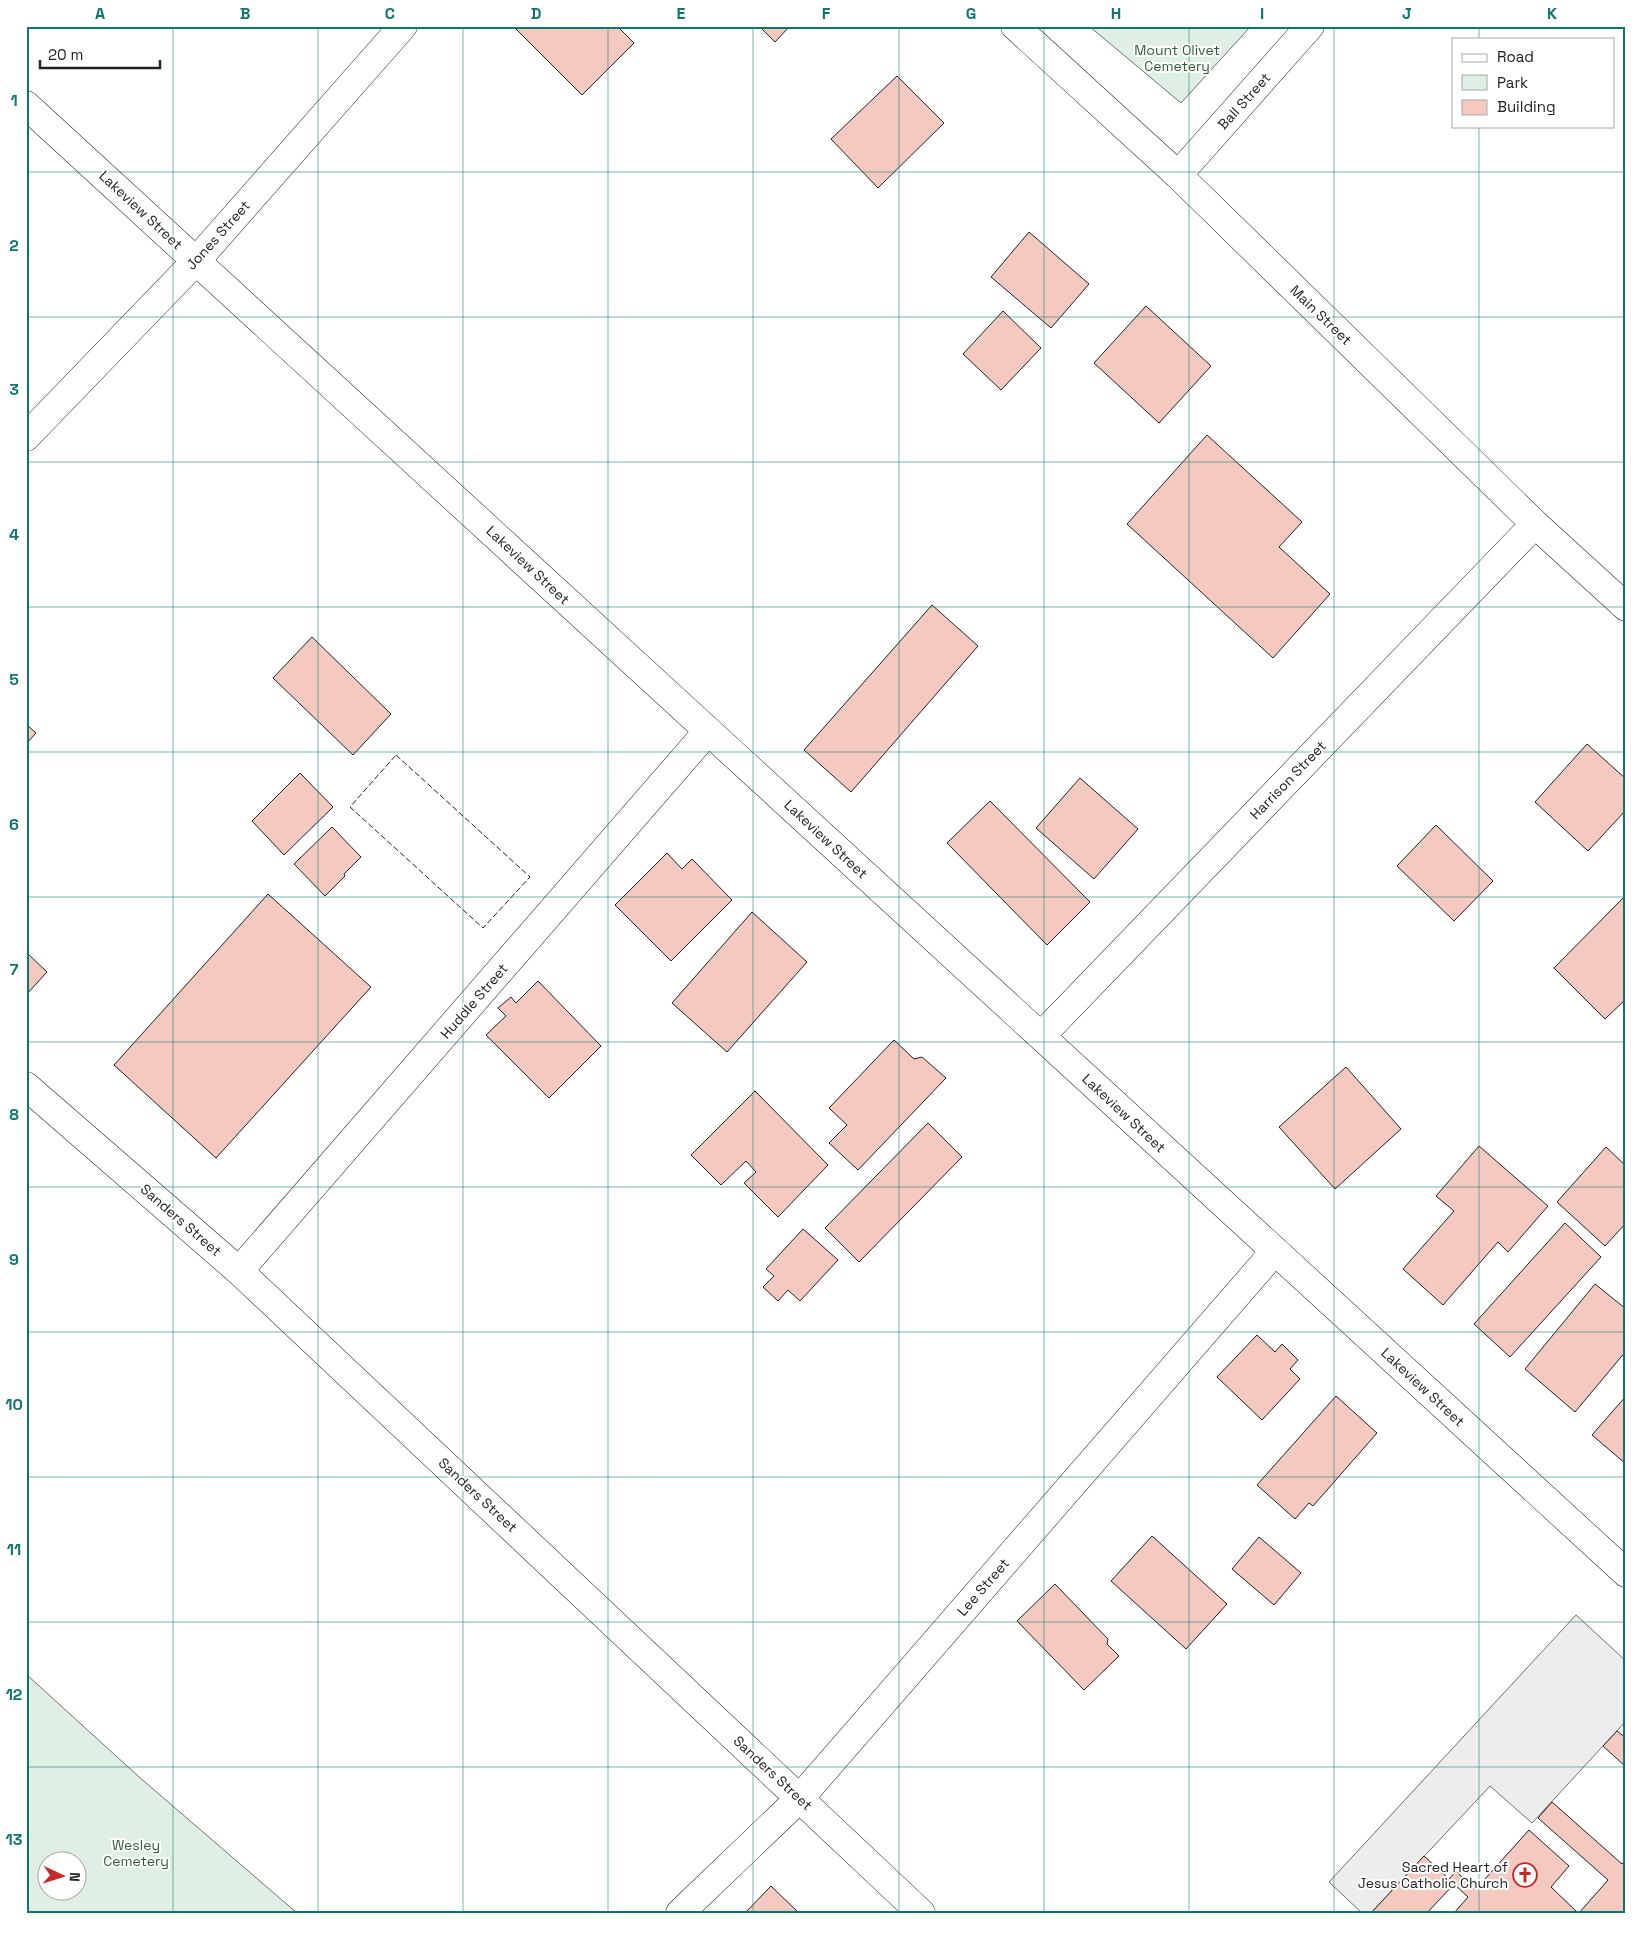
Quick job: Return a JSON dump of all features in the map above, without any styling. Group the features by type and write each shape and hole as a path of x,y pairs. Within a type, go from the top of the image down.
{"street":[{"name":"Jones Street","path":"26,437 196,260 403,26"},
{"name":"Main Street","path":"1015,26 1178,175 1535,524 1626,607"},
{"name":"Ball Street","path":"1178,175 1310,26"},
{"name":"Lakeview Street","path":"26,105 1626,1573"},
{"name":"Harrison Street","path":"1041,1036 1535,524"},
{"name":"Huddle Street","path":"239,1271 708,731"},
{"name":"Sanders Street","path":"26,1086 239,1271 921,1913"},
{"name":"Lee Street","path":"680,1913 800,1798 1275,1251"}],"green space":[{"name":"Mount Olivet Cemetery","path":"1089,26 1251,26 1181,103"},
{"name":"Wesley Cemetery","path":"26,1674 138,1776 297,1913 26,1913"}],"shaded area":[{"path":"1576,1615 1626,1661 1626,1721 1532,1823 1490,1786 1371,1913 1362,1913 1329,1882"}],"building":[{"path":"513,26 617,26 634,43 582,95"},
{"path":"759,26 790,26 775,42"},
{"path":"897,76 944,123 878,188 831,139"},
{"path":"1029,232 1089,284 1051,328 991,277"},
{"path":"1146,306 1211,366 1159,423 1094,363"},
{"path":"1003,311 1041,348 1001,390 963,354"},
{"path":"1207,435 1302,522 1279,547 1330,594 1273,658 1127,524"},
{"path":"932,605 978,646 851,792 804,750"},
{"path":"312,637 391,714 353,755 273,678"},
{"path":"26,724 36,733 26,744"},
{"path":"1587,744 1626,779 1626,810 1588,851 1535,802"},
{"path":"300,773 333,807 284,855 252,821"},
{"path":"1080,778 1138,829 1094,879 1036,828"},
{"path":"990,801 1090,902 1047,945 947,843"},
{"path":"1436,825 1493,881 1454,921 1397,866"},
{"path":"332,827 361,857 325,896 294,864"},
{"path":"667,853 682,869 692,859 732,900 671,961 615,905"},
{"path":"268,894 371,987 216,1158 114,1065"},
{"path":"1626,895 1626,999 1605,1019 1554,968"},
{"path":"752,912 807,962 727,1052 672,1003"},
{"path":"26,952 47,972 26,995"},
{"path":"538,981 601,1046 549,1098 486,1035 506,1016 498,1008 511,997 516,1003"},
{"path":"894,1040 914,1059 922,1057 946,1078 858,1170 829,1143 847,1125 829,1108"},
{"path":"1346,1067 1401,1129 1335,1189 1279,1127"},
{"path":"755,1091 828,1165 778,1217 744,1183 756,1172 746,1161 721,1185 691,1155"},
{"path":"928,1123 962,1157 859,1262 825,1228"},
{"path":"1479,1146 1548,1206 1508,1252 1498,1242 1443,1305 1403,1269 1454,1211 1436,1196"},
{"path":"1606,1147 1626,1166 1626,1223 1605,1246 1557,1202"},
{"path":"1565,1223 1601,1257 1510,1357 1474,1324"},
{"path":"803,1229 838,1260 800,1301 788,1290 778,1301 763,1287 774,1276 766,1269"},
{"path":"1595,1284 1626,1309 1626,1351 1575,1412 1525,1369"},
{"path":"1257,1335 1275,1352 1282,1344 1298,1360 1290,1369 1300,1379 1262,1420 1217,1377"},
{"path":"1336,1396 1377,1433 1313,1506 1309,1503 1295,1519 1257,1485"},
{"path":"1626,1396 1626,1464 1592,1435"},
{"path":"1152,1536 1227,1604 1186,1649 1111,1581"},
{"path":"1259,1537 1301,1573 1274,1605 1232,1569"},
{"path":"1055,1584 1108,1639 1107,1644 1119,1656 1084,1690 1017,1621"},
{"path":"1617,1731 1626,1738 1626,1767 1603,1746"},
{"path":"1552,1802 1622,1864 1626,1859 1626,1913 1579,1913 1608,1880 1538,1818"},
{"name":"Sacred Heart of Jesus Catholic Church","path":"1529,1830 1569,1866 1551,1887 1578,1913 1454,1913 1468,1897 1454,1884 1427,1913 1371,1913 1424,1856 1449,1879 1456,1871 1475,1890"},
{"path":"771,1886 799,1913 745,1913"}],"fence":[{"path":"396,755 530,877 483,928 350,807 396,755"}],"place":[{"name":"Sacred Heart of Jesus Catholic Church","path":"1525,1875"}]}
